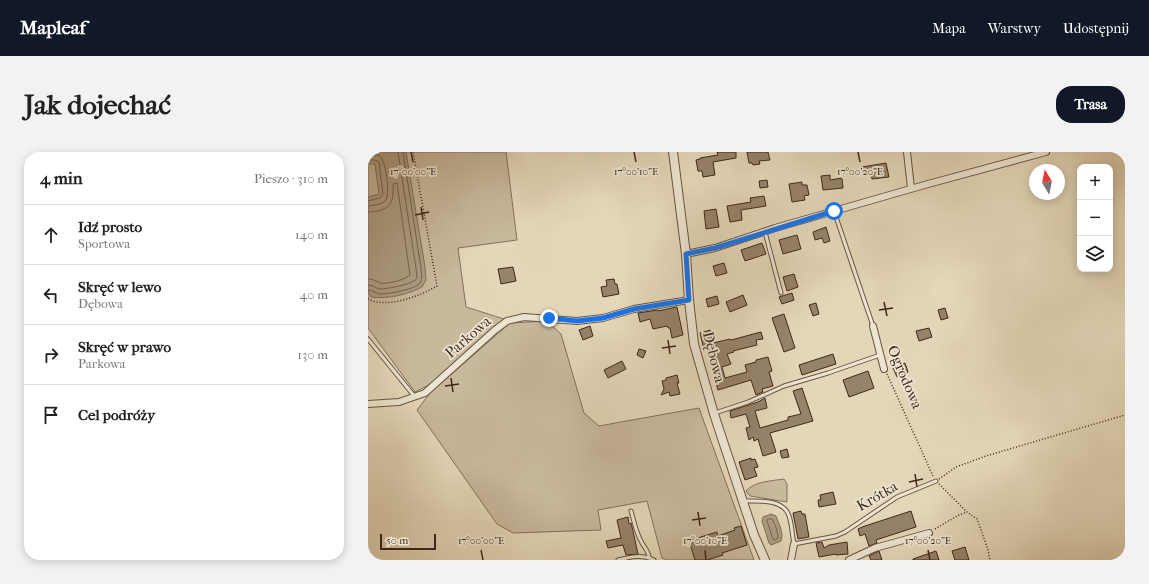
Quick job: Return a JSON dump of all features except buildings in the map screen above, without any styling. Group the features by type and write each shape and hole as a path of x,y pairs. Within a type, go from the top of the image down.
{"street":[{"name":"Dębowa","path":"673,152 686,254 694,344 714,414 754,535 765,560"},
{"path":"908,152 911,188"},
{"path":"686,254 715,248 911,188 1046,152"},
{"name":"Parkowa","path":"368,404 399,402 425,393 507,321 524,317 577,321 603,318 634,309 689,300"},
{"name":"Ogrodowa","path":"873,326 884,369"},
{"path":"849,560 875,548 929,533"},
{"path":"791,560 794,544"}],"lane":[{"name":"Ogrodowa","path":"834,211 873,326"},
{"path":"765,232 781,294"},
{"path":"368,339 415,397"},
{"path":"714,414 748,402 784,386 880,355"},
{"name":"Krótka","path":"794,544 836,536 845,532 897,497 936,482"},
{"path":"743,501 770,503 782,506 789,514 794,544"},
{"path":"631,511 642,543 649,553 646,558"},
{"path":"618,560 634,556 654,560"}],"path":[{"path":"368,298 382,302 404,299 422,294 437,286 413,152"},
{"name":"Ogrodowa","path":"884,369 918,439 930,471 936,482"},
{"path":"990,560 977,519 967,512 936,482 956,467 986,456 1125,415"},
{"path":"929,533 959,515 967,512"}],"shaded area":[{"path":"368,152 506,152 517,240 458,248 466,307 504,319 429,385 415,392 368,328"},
{"path":"547,321 561,334 584,413 599,426 699,408 754,560 667,560 662,558 647,501 598,510 601,530 513,533 497,524 417,410 430,393 510,323"},
{"path":"784,479 787,484 787,502 750,496 746,491 759,483"}],"water":[{"path":"368,152 406,152 426,280 422,287 397,296 371,297 368,291 368,197 379,194 375,164 368,164"},
{"path":"771,514 776,516 781,528 782,538 781,541 771,545 762,521 763,517"}],"route":[{"path":"549,318 577,321 603,318 634,309 689,300 686,254 715,248 775,228 834,211"}]}
